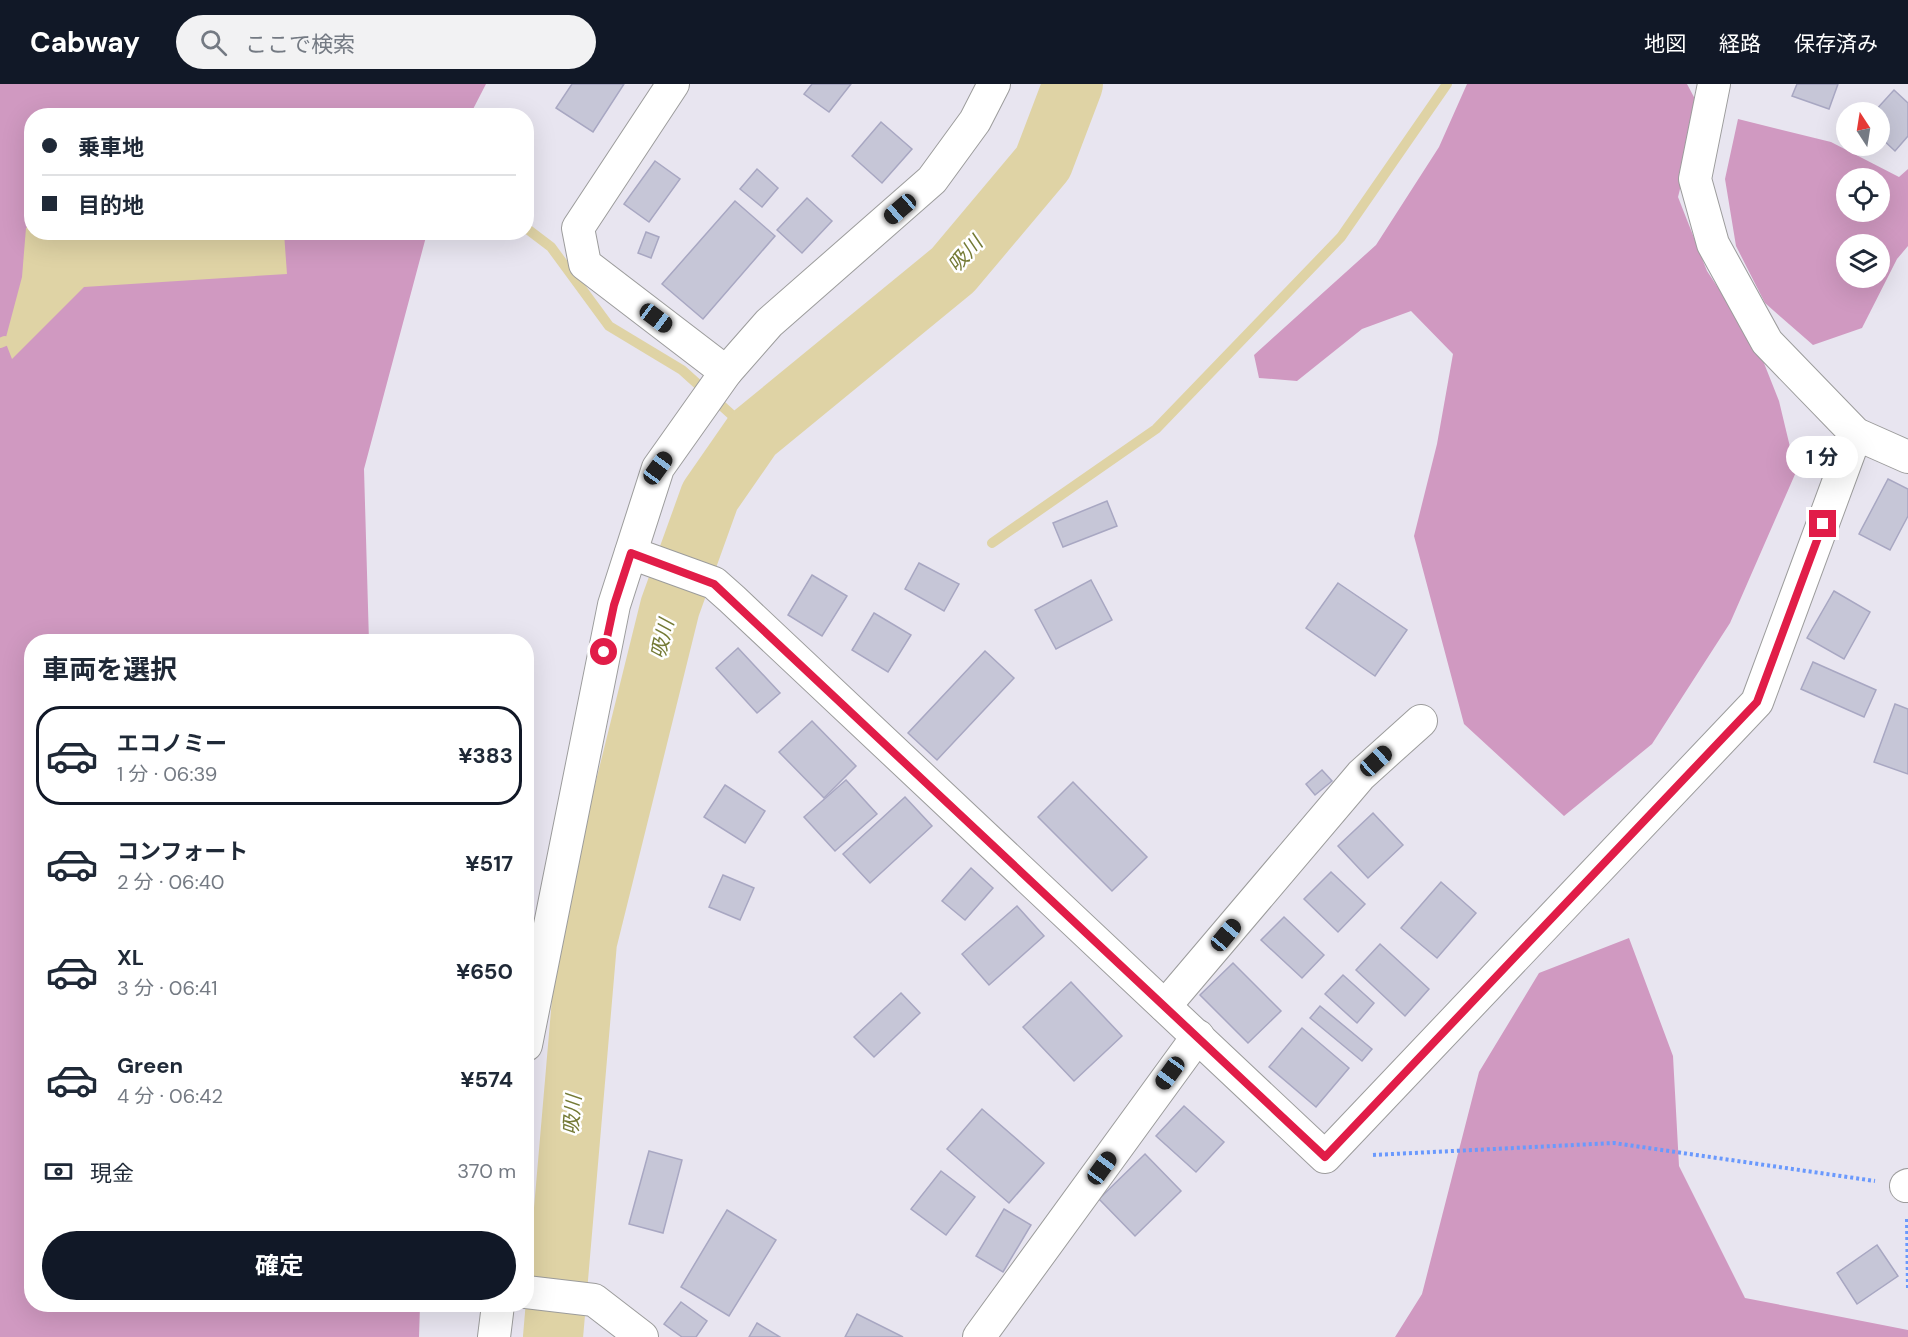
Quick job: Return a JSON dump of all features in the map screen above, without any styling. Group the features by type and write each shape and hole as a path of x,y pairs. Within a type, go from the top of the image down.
{"street":[{"path":"673,84 578,228 585,264 726,372"},
{"path":"534,1005 614,605 644,559 658,468 726,372 769,323 932,180 975,121 994,84"},
{"path":"1714,84 1695,179 1713,244 1767,342 1856,434 1908,457"},
{"path":"644,559 714,584 1325,1157 1757,702 1856,434"},
{"path":"1165,1006 1361,775 1421,721"},
{"path":"979,1337 1198,1036"},
{"path":"534,1293 594,1300 642,1337"},
{"path":"495,1337 497,1312"}],"path":[{"path":"1325,1157 1614,1143 1907,1185 1908,1290"}],"shaded area":[{"path":"0,84 486,84 474,108 24,108 24,240 425,240 364,469 369,634 24,634 24,1312 420,1312 419,1337 0,1337"},
{"path":"1467,84 1687,84 1695,99 1684,173 1678,197 1707,271 1758,348 1779,401 1796,472 1730,623 1652,744 1564,816 1464,724 1414,536 1437,444 1453,354 1411,311 1362,329 1297,381 1259,378 1254,355 1376,245 1439,147"},
{"path":"1738,119 1831,142 1836,145 1836,156 1858,156 1882,168 1836,168 1836,222 1890,222 1890,172 1899,177 1908,169 1908,246 1897,259 1890,273 1890,234 1836,234 1836,288 1882,288 1862,328 1813,345 1765,303 1736,246 1725,179"},
{"path":"25,240 285,240 287,274 84,287 12,359 5,341 22,277"},
{"path":"1629,938 1673,1056 1679,1166 1745,1298 1908,1330 1908,1337 1395,1337 1422,1294 1479,1072 1539,973"}],"building":[{"path":"572,84 624,84 593,132 556,108"},
{"path":"812,84 851,84 829,112 804,94"},
{"path":"1797,84 1838,84 1829,109 1792,96"},
{"path":"1894,90 1908,103 1908,136 1895,151 1890,146 1890,102 1883,102"},
{"path":"881,122 912,149 882,183 852,156"},
{"path":"655,161 680,179 649,222 624,204"},
{"path":"757,169 778,188 762,207 740,189"},
{"path":"807,198 832,221 802,253 777,230"},
{"path":"735,201 775,236 703,319 662,284"},
{"path":"646,232 659,237 651,258 638,253"},
{"path":"1888,479 1908,489 1908,516 1890,550 1859,534"},
{"path":"1107,501 1117,526 1063,547 1053,523"},
{"path":"919,563 959,584 944,611 905,589"},
{"path":"812,575 847,596 822,636 788,615"},
{"path":"1091,580 1112,620 1056,649 1035,610"},
{"path":"1338,583 1407,630 1375,676 1306,628"},
{"path":"1834,591 1870,612 1844,659 1807,638"},
{"path":"874,613 911,635 888,672 852,650"},
{"path":"738,648 780,693 757,713 716,668"},
{"path":"985,651 1014,678 937,760 908,733"},
{"path":"1813,662 1876,690 1864,717 1801,689"},
{"path":"1895,704 1908,709 1908,774 1874,762"},
{"path":"812,721 856,766 824,798 779,752"},
{"path":"1322,770 1332,781 1315,795 1306,784"},
{"path":"846,780 877,814 835,851 804,817"},
{"path":"1073,782 1147,857 1112,891 1038,817"},
{"path":"725,785 765,811 745,843 704,817"},
{"path":"905,797 932,826 870,883 843,854"},
{"path":"1373,813 1403,845 1368,878 1338,846"},
{"path":"971,868 993,888 965,920 942,901"},
{"path":"1331,872 1365,904 1338,932 1304,899"},
{"path":"723,875 754,888 740,920 709,907"},
{"path":"1441,882 1476,913 1437,958 1401,928"},
{"path":"1017,906 1044,936 989,985 962,954"},
{"path":"1284,917 1324,955 1302,978 1261,940"},
{"path":"1380,944 1429,989 1405,1016 1356,970"},
{"path":"1233,963 1281,1011 1248,1043 1200,995"},
{"path":"1343,975 1374,1003 1357,1023 1325,994"},
{"path":"1071,982 1122,1036 1074,1081 1023,1027"},
{"path":"901,993 920,1013 874,1057 854,1037"},
{"path":"1320,1006 1372,1049 1362,1061 1310,1018"},
{"path":"1302,1028 1349,1068 1316,1107 1269,1067"},
{"path":"1184,1106 1224,1142 1196,1172 1156,1136"},
{"path":"982,1109 1044,1163 1009,1203 947,1149"},
{"path":"649,1151 682,1160 663,1233 629,1224"},
{"path":"1145,1154 1181,1191 1135,1236 1099,1199"},
{"path":"941,1171 975,1197 946,1235 911,1209"},
{"path":"1004,1209 1031,1225 1003,1272 976,1256"},
{"path":"727,1210 776,1240 729,1316 681,1287"},
{"path":"1877,1245 1898,1276 1857,1304 1837,1273"},
{"path":"681,1302 707,1321 696,1337 682,1337 664,1324"},
{"path":"857,1314 903,1337 845,1337"},
{"path":"757,1323 780,1337 749,1337"}],"waterway":[{"name":"吸川","path":"553,1337 587,942 670,607 710,496 753,434 953,270 1043,163 1073,84"},
{"path":"992,543 1156,429 1341,237 1447,84"},
{"path":"534,234 551,247 609,326 682,370 753,434"},
{"path":"0,343 5,341"}],"route":[{"path":"604,652 614,605 631,553 714,584 802,664 1325,1157 1757,702 1823,524"}]}
